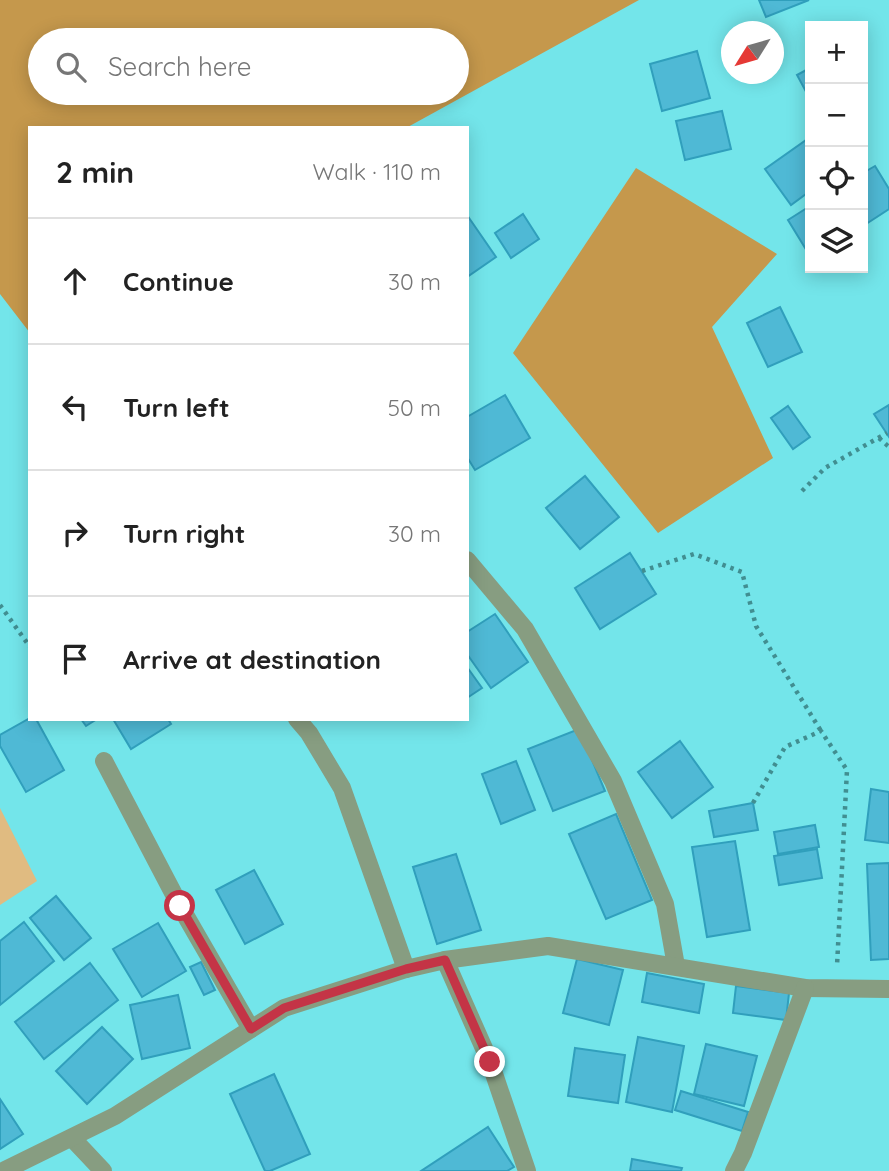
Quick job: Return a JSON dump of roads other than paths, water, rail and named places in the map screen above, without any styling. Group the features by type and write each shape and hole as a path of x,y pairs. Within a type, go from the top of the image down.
{"street":[{"path":"469,562 525,629 613,781 665,904 676,966"},
{"path":"299,721 309,733 342,789 406,969"},
{"path":"104,761 180,906 251,1029"},
{"path":"3,1171 115,1116 284,1008 406,969 445,960 548,946 805,988 889,989"},
{"path":"445,960 490,1062 527,1171"},
{"path":"734,1171 805,988"},
{"path":"72,1138 103,1171"}]}
